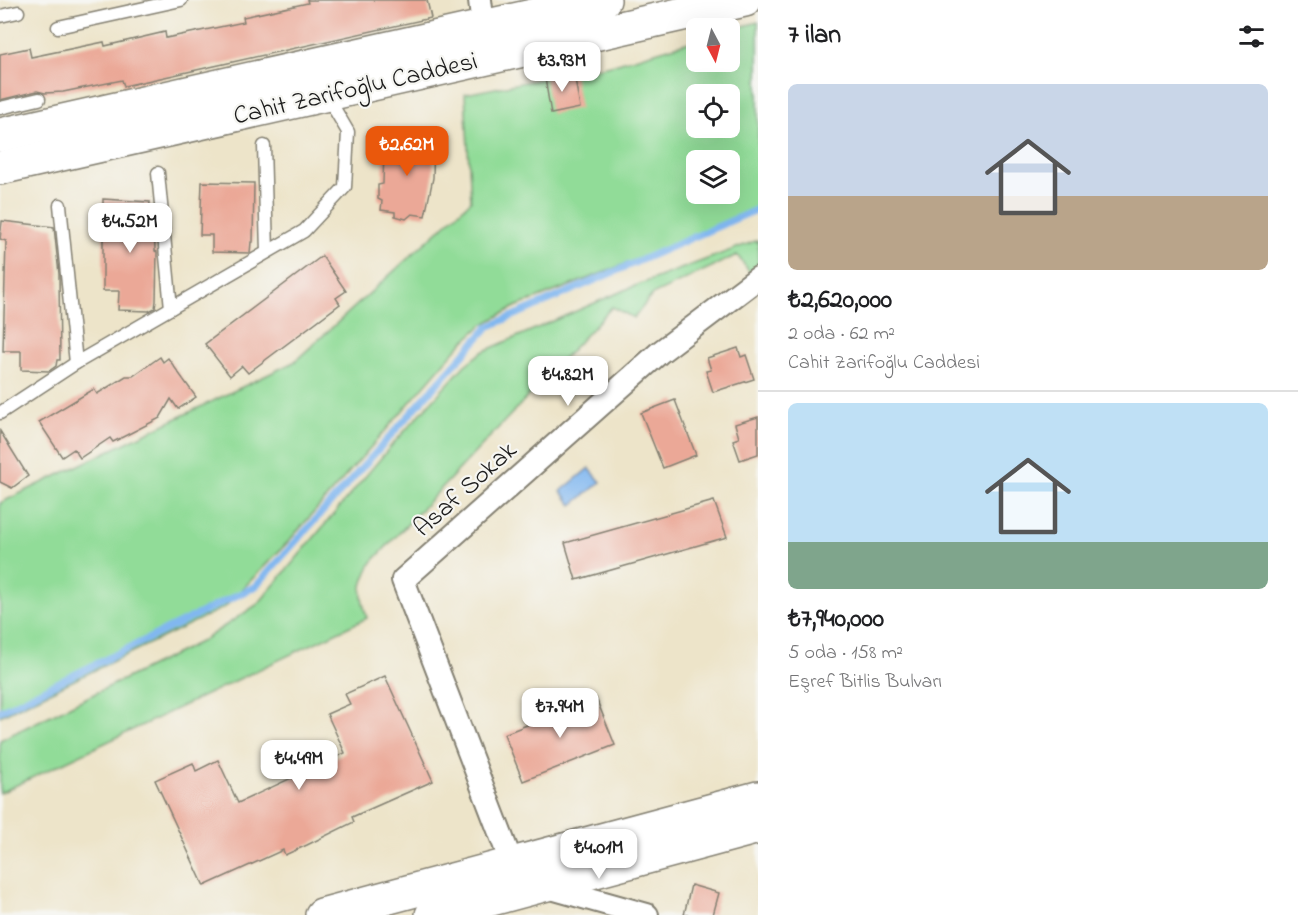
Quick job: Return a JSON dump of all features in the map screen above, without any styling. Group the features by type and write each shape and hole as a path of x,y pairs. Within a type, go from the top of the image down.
{"main road":[{"name":"Cahit Zarifoğlu Caddesi","path":"0,168 324,77 484,28 604,0"},
{"name":"Cahit Zarifoğlu Caddesi","path":"484,28 745,0"},
{"name":"Cahit Zarifoğlu Caddesi","path":"0,135 324,77"},
{"path":"322,915 758,798"},
{"path":"432,915 539,884 758,827"}],"street":[{"name":"Asaf Sokak","path":"512,864 403,580 659,353 757,281"},
{"path":"539,884 647,915"}],"lane":[{"path":"58,27 181,0"},
{"path":"0,16 18,12"},
{"path":"0,413 76,363 304,231 345,187 348,132 324,77"},
{"path":"0,108 39,99"},
{"path":"264,146 267,252"},
{"path":"158,173 171,308"},
{"path":"60,205 76,363"}],"green space":[{"path":"758,22 758,212 515,307 482,325 460,345 288,542 225,607 0,716 0,503 294,362 471,201 465,94 611,65 686,43 686,72 740,72 740,27"},
{"path":"758,240 758,272 751,274 737,255 652,295 634,318 612,307 372,562 362,589 367,618 0,793 0,740 202,641 258,604 391,446 465,365 482,352 627,289"}],"water":[{"path":"589,468 601,482 572,505 561,491"}],"building":[{"path":"307,0 427,0 431,18 124,86 122,80 63,92 37,91 0,100 0,54 29,48 31,57 104,42 105,46 165,32 166,38 244,22 243,17 308,3"},
{"path":"574,73 580,108 551,114 545,78"},
{"path":"390,138 434,139 433,178 425,216 412,214 406,219 395,216 395,212 381,210 382,201 378,199 378,185 383,184 384,150 390,151"},
{"path":"202,182 254,183 253,242 251,242 250,253 212,252 212,235 200,235"},
{"path":"103,199 150,202 149,214 154,214 155,251 157,252 156,301 155,308 149,311 118,310 119,291 103,291"},
{"path":"2,221 54,227 59,274 60,360 57,360 56,366 49,371 21,370 21,351 3,351 6,241 0,239"},
{"path":"322,256 346,291 336,298 340,304 248,373 242,366 230,376 205,344"},
{"path":"738,348 741,357 746,355 754,379 713,392 706,371 711,370 707,358"},
{"path":"160,357 163,362 168,358 196,397 178,409 171,399 160,418 113,442 110,438 80,458 74,449 62,457 39,422 94,389 97,394 126,376 133,376"},
{"path":"675,400 696,455 663,468 641,413"},
{"path":"758,417 758,454 740,460 733,440 739,438 735,424"},
{"path":"0,431 28,476 12,488 0,482"},
{"path":"714,501 727,537 576,580 565,543"},
{"path":"385,676 433,781 352,817 354,822 307,845 285,855 283,850 204,886 155,780 193,763 196,771 218,760 238,803 345,753 327,714 350,704 345,694"},
{"path":"596,698 615,745 523,781 504,734"},
{"path":"691,885 719,893 713,915 684,915"}],"waterway":[{"path":"0,711 256,586 488,327 758,209"}]}
